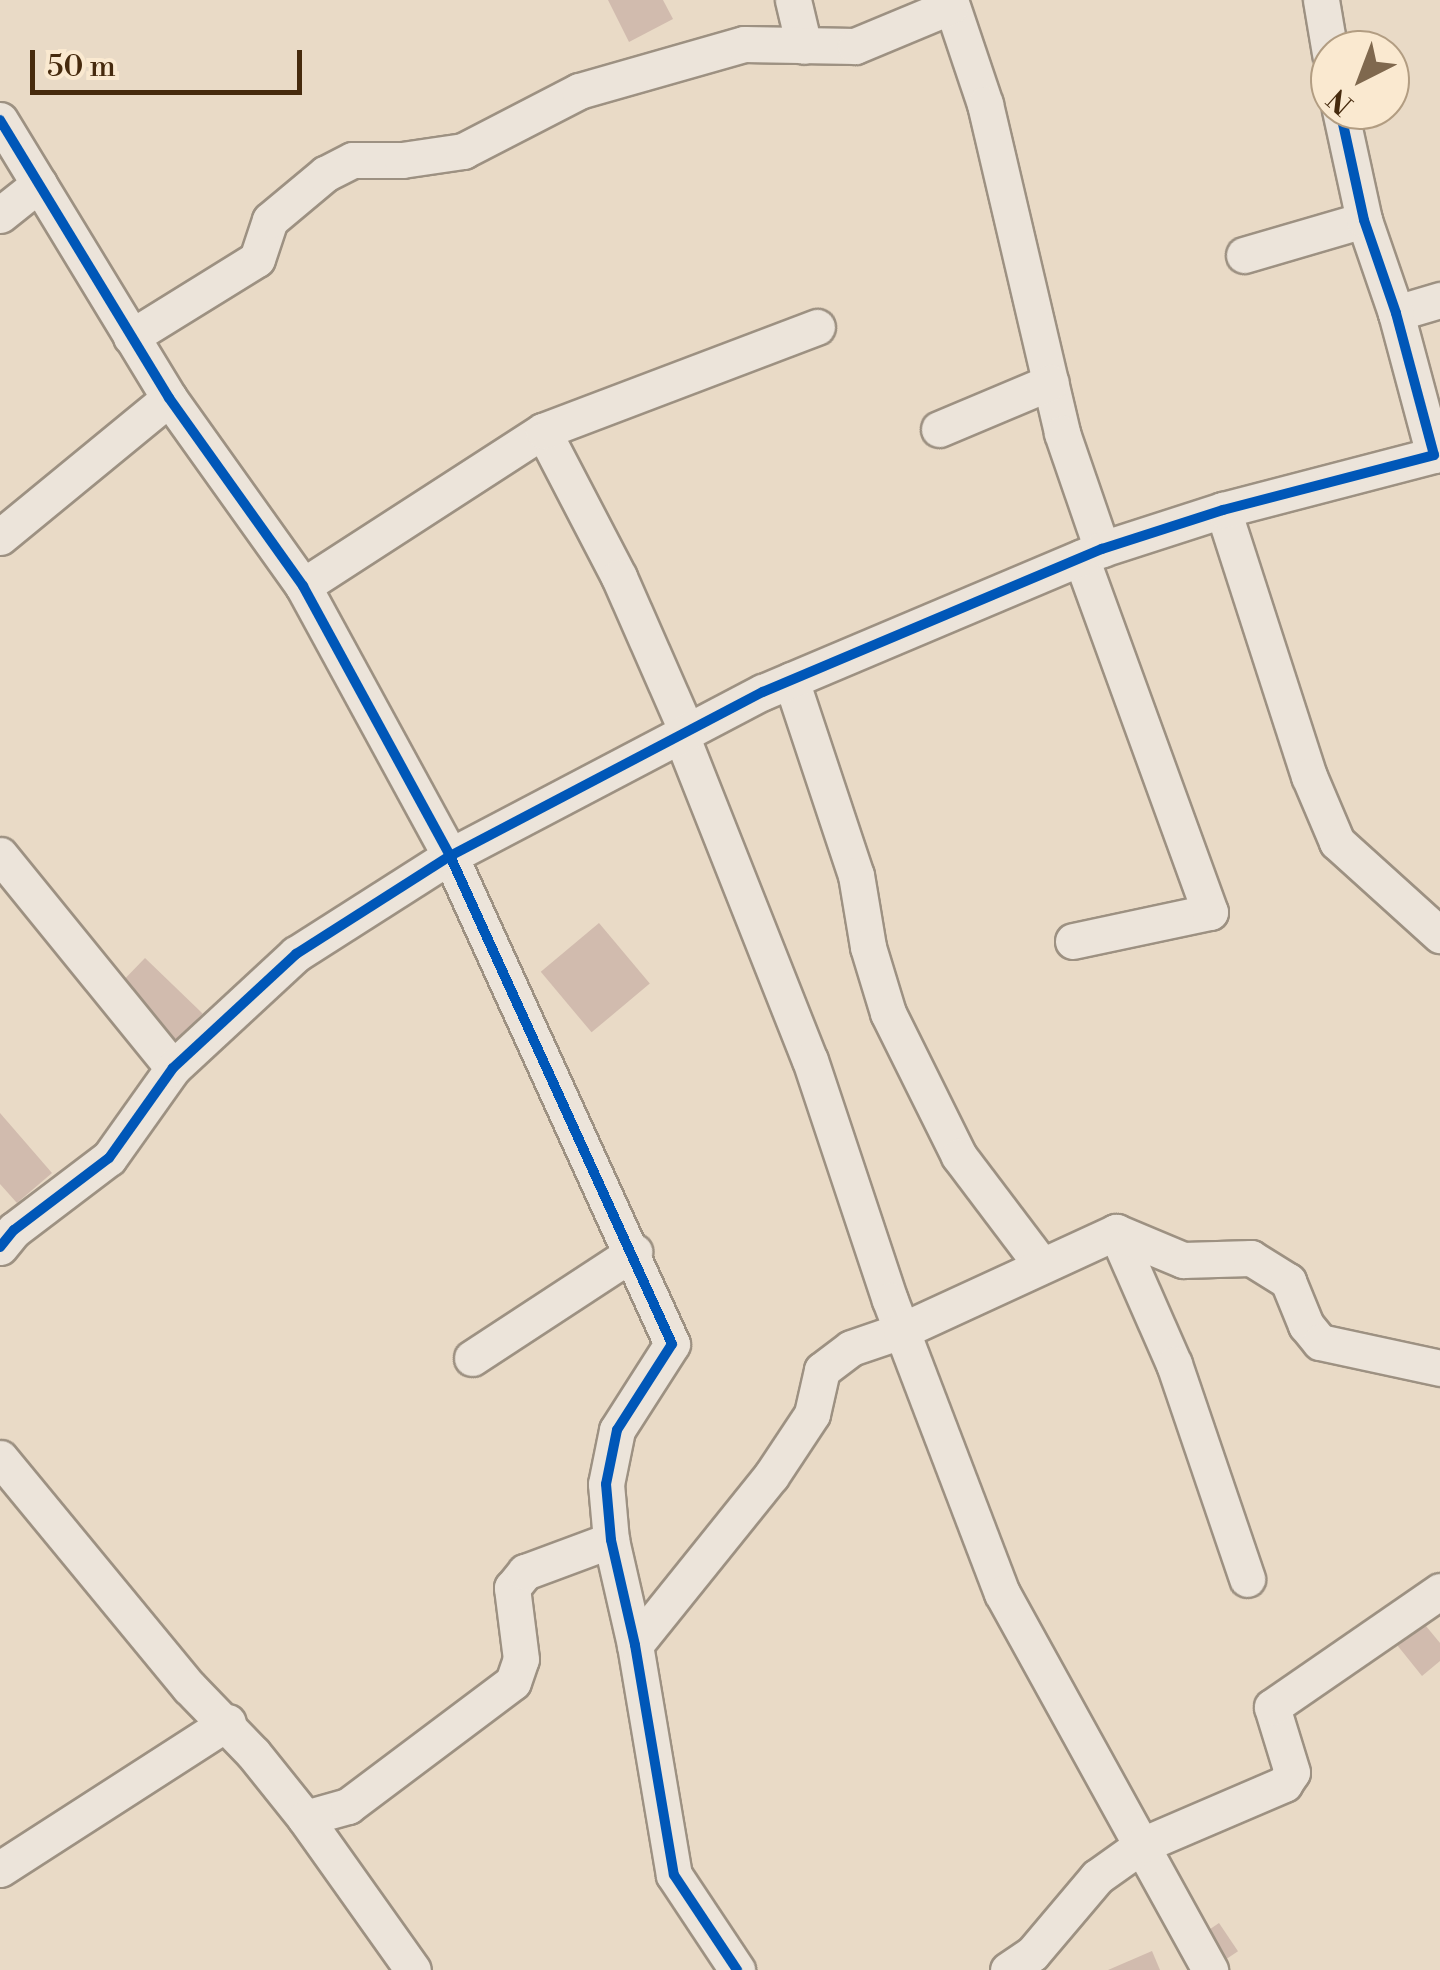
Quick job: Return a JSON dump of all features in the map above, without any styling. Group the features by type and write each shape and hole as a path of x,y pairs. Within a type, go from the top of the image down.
{"street":[{"path":"792,0 804,46"},
{"path":"1320,0 1326,30"},
{"path":"131,337 257,259 270,220 326,174 353,160 402,160 462,151 580,91 744,44 854,46 950,3 986,104 1092,553 1210,912 1073,941"},
{"path":"0,120 169,398 303,586 450,856 634,1252 672,1344 616,1430 606,1484 611,1540 635,1645 674,1874 738,1970"},
{"path":"0,1246 14,1230 109,1158 173,1068 296,954 450,856 791,680 1092,553 1223,510 1437,456 1396,313 1364,220 1344,130"},
{"path":"0,215 39,184"},
{"path":"1244,255 1364,220"},
{"path":"1396,313 1440,300"},
{"path":"303,586 543,430 817,327"},
{"path":"939,429 1051,382"},
{"path":"0,537 169,398"},
{"path":"543,430 619,577 684,733 810,1060 901,1330 1002,1593 1210,1970"},
{"path":"1223,510 1309,776 1337,842 1440,935"},
{"path":"791,680 856,875 868,948 888,1013 959,1156 1034,1256"},
{"path":"0,855 173,1068"},
{"path":"1116,1232 1174,1364 1246,1579"},
{"path":"635,1645 771,1476 812,1414 822,1370 851,1348 901,1330 1116,1232 1183,1260 1251,1258 1288,1281 1306,1324 1320,1342 1440,1368"},
{"path":"472,1358 634,1252"},
{"path":"0,1458 189,1687 228,1722 305,1818 410,1969"},
{"path":"305,1818 348,1806 514,1682 521,1659 512,1588 525,1572 611,1540"},
{"path":"1008,1970 1032,1954 1098,1877 1142,1845 1284,1784 1292,1772 1272,1707 1440,1591"},
{"path":"0,1869 228,1722"}],"building":[{"path":"608,0 663,0 673,19 629,42"},
{"path":"599,923 650,984 592,1032 541,972"},
{"path":"145,958 203,1014 159,1058 102,1003"},
{"path":"0,1113 52,1173 17,1203 0,1184"},
{"path":"1416,1614 1440,1643 1440,1661 1422,1676 1389,1635"},
{"path":"1219,1923 1238,1951 1215,1967 1196,1939"},
{"path":"1152,1951 1160,1970 1108,1970"}],"cycle path":[{"path":"0,120 169,398 303,586 450,856 672,1344 617,1430 606,1484 611,1540 635,1645 674,1875 737,1970"},
{"path":"0,1247 14,1230 109,1158 173,1068 296,954 450,856 763,692 1102,549 1223,510 1434,455 1396,313 1364,220 1344,130"}]}
